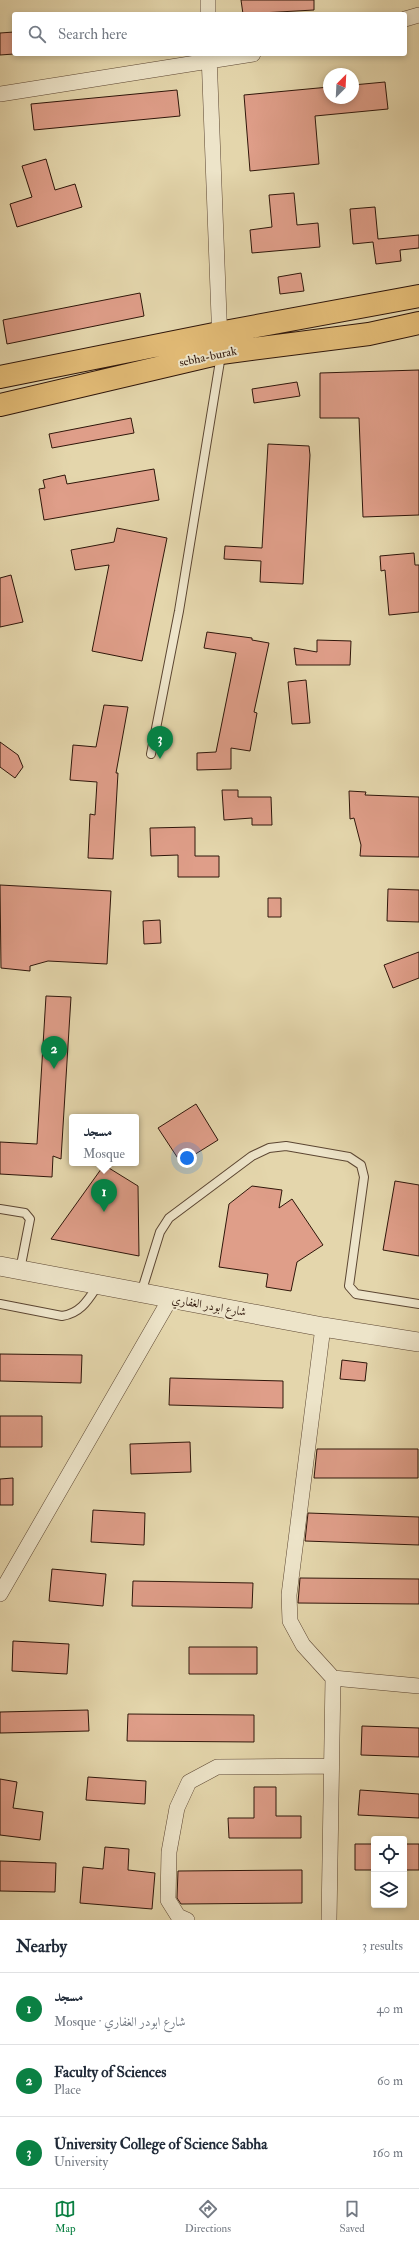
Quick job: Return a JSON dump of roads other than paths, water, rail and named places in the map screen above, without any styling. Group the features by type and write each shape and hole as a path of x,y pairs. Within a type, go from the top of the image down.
{"highway":[{"name":"sebha-burak","path":"0,405 220,343 419,296"},
{"name":"sebha-burak","path":"0,377 220,343 369,334 419,323"}],"street":[{"path":"208,0 208,12"},
{"path":"407,18 419,15"},
{"path":"0,94 209,58 231,56"},
{"path":"209,58 220,343"},
{"name":"شارع ابودر الغفاري","path":"0,1266 140,1294 323,1327 419,1342"},
{"path":"0,1594 170,1299"},
{"path":"323,1327 289,1595 290,1622 303,1645 333,1678 419,1686"},
{"path":"329,1920 333,1678"},
{"path":"187,1920 178,1916 168,1900 169,1852 177,1808 189,1782 217,1768 331,1766"}],"lane":[{"path":"151,754 179,611 220,343"},
{"path":"140,1294 160,1232 169,1218 252,1156 269,1148 286,1146 349,1157 362,1165 364,1177 349,1286 356,1294 419,1304"},
{"path":"0,1209 25,1213 30,1219 20,1270"},
{"path":"0,1304 62,1316 69,1315 81,1309 98,1285"}],"place":[{"name":"University College of Science Sabha","path":"160,759"},
{"name":"Faculty of Sciences","path":"54,1069"},
{"name":"مسجد","path":"104,1212"}]}
